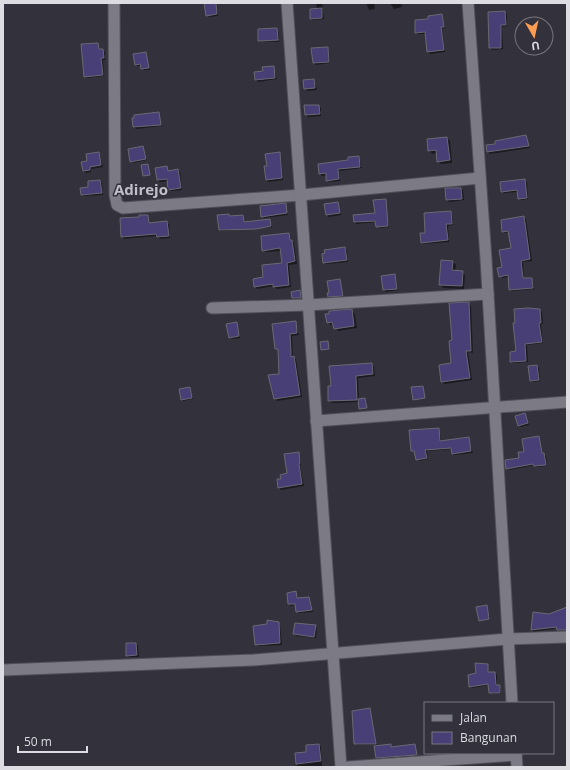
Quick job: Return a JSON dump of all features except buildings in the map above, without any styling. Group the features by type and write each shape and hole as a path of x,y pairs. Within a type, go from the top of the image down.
{"street":[{"path":"114,3 115,195 117,205 123,208 301,195 480,178"},
{"path":"287,3 341,767"},
{"path":"468,3 488,294 512,702"},
{"path":"212,308 308,305 488,294"},
{"path":"316,421 494,406 567,402"},
{"path":"3,670 253,660 508,639 567,637"},
{"path":"348,767 516,754 517,767"}],"district":[{"name":"Adirejo","path":"141,189"}]}
